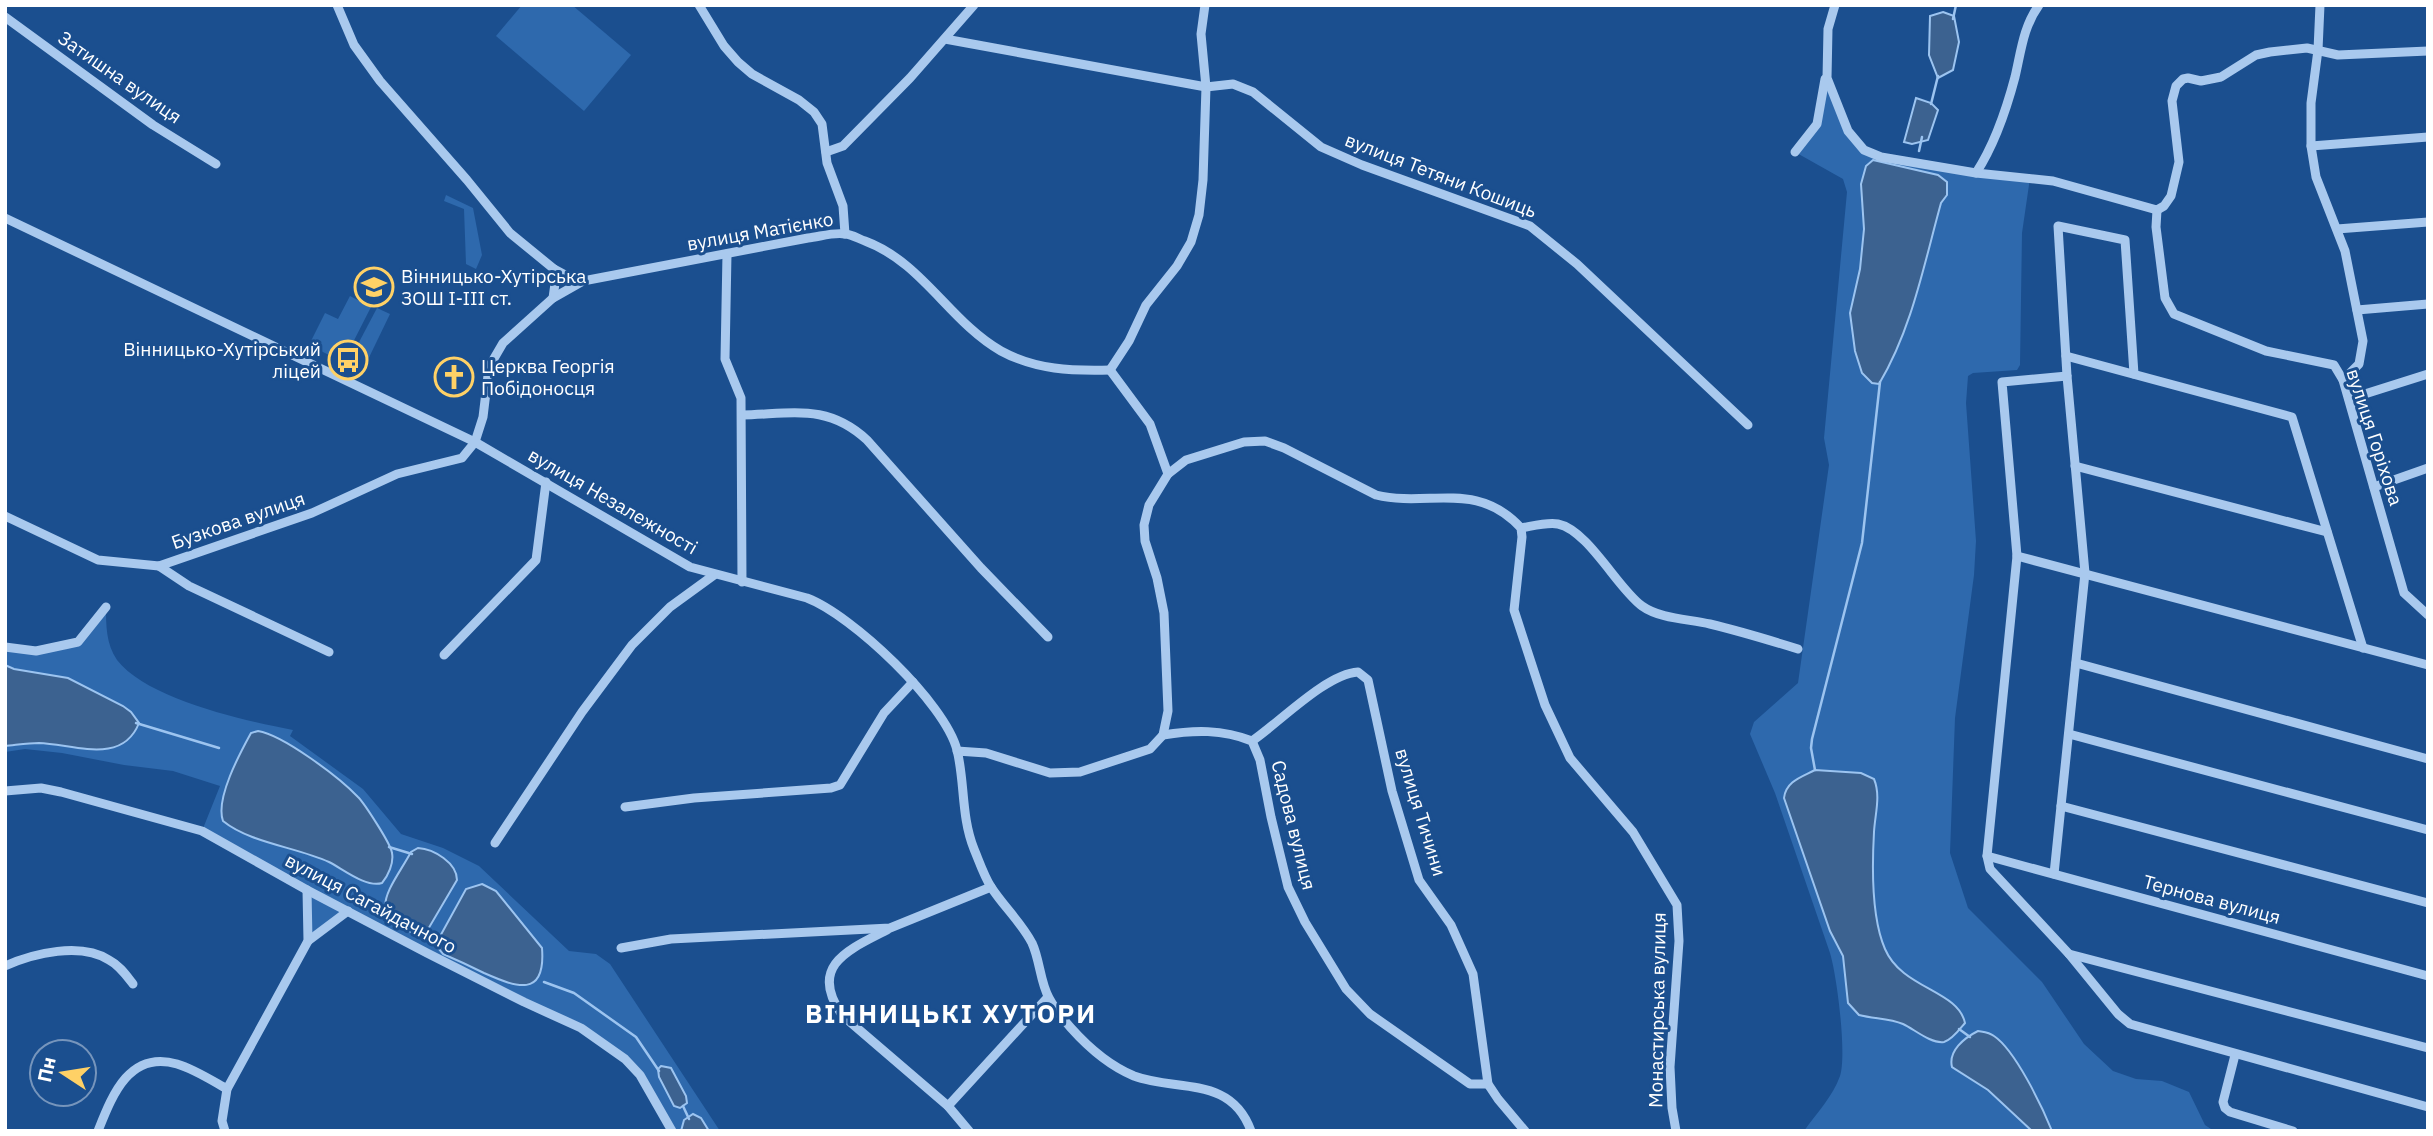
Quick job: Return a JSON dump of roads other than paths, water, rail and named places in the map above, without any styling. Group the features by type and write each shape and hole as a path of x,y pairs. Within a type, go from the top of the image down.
{"street":[{"path":"337,5 354,45 380,81 510,233 554,269 583,281"},
{"path":"699,5 724,46 738,62 752,74 799,100 814,112 822,124 833,181 843,206 845,233"},
{"path":"826,152 843,146 974,5"},
{"path":"1168,474 1150,424 1110,369 1129,341 1146,305 1177,266 1191,242 1199,215 1206,87 1201,34 1205,5"},
{"path":"1795,152 1817,124 1826,70 1829,20 1835,5"},
{"path":"1976,173 1989,154 2015,77 2025,29 2039,5"},
{"path":"2320,5 2318,50 2311,103 2311,146 2316,177 2344,251 2362,341 2362,357 2356,369 2343,380"},
{"name":"Затишна вулиця","path":"5,17 153,125 216,164"},
{"name":"вулиця Тетяни Кошиць","path":"945,39 1206,87 1233,84 1253,92 1321,147 1362,165 1530,226 1577,264 1748,425"},
{"path":"1826,70 1829,85 1848,131 1864,150 1881,157 1976,173 2053,181 2157,210 2169,202 2179,162 2172,101 2176,86 2183,79 2201,81 2221,77 2262,53 2302,48 2332,55 2428,51"},
{"path":"2311,146 2428,136"},
{"name":"вулиця Горіхова","path":"2157,210 2155,227 2165,298 2174,314 2266,351 2334,365 2343,380 2404,593 2428,615"},
{"path":"5,218 475,442 679,561 714,575 807,598 854,627 913,682 943,720 957,751 969,833 991,887 1021,924 1040,964 1048,997 1077,1035 1114,1066 1143,1079 1195,1085 1215,1092 1240,1111 1251,1131"},
{"path":"2337,229 2428,222"},
{"path":"2054,874 2085,573 2067,376 2058,226 2125,240 2134,374"},
{"name":"вулиця Матієнко","path":"475,442 483,417 489,367 503,343 553,298 583,281 845,233 880,247 914,271 983,340 1003,352 1065,371 1110,369"},
{"path":"727,254 725,359 728,371 741,394 742,415 742,582"},
{"path":"553,298 556,276 554,269"},
{"path":"2357,310 2428,304"},
{"path":"2066,356 2292,416 2363,648"},
{"path":"2348,400 2428,374"},
{"path":"2067,376 2002,382 2017,556 1987,856 1990,869 2069,954 2118,1014 2130,1024 2428,1107"},
{"path":"742,415 818,414 835,418 855,429 981,568 1048,637"},
{"path":"460,428 475,442"},
{"path":"957,751 986,753 1051,773 1080,772 1150,749 1163,735 1168,711 1164,613 1157,578 1145,541 1144,525 1149,505 1168,474 1194,456 1244,442 1265,441 1284,448 1376,495 1391,498 1471,498 1507,516 1521,528 1551,523 1570,530 1604,562 1642,606 1798,649"},
{"name":"Бузкова вулиця","path":"5,516 98,560 159,566 312,513 397,474 462,458 475,442"},
{"path":"2075,466 2327,532"},
{"path":"2374,487 2428,468"},
{"path":"444,655 536,560 546,482"},
{"name":"Монастирська вулиця","path":"1521,528 1514,610 1545,705 1570,758 1633,832 1676,905 1679,941 1670,1067 1676,1131"},
{"path":"2017,556 2428,665"},
{"path":"159,566 189,586 329,652"},
{"path":"495,843 582,712 632,645 664,613 714,575"},
{"path":"5,647 36,650 78,642 106,607"},
{"path":"2076,663 2428,759"},
{"name":"вулиця Тичини","path":"1251,741 1311,695 1347,672 1358,672 1368,680 1392,790 1419,880 1451,925 1472,974 1488,1084"},
{"path":"625,807 840,785 884,713 913,682"},
{"name":"Садова вулиця","path":"1163,735 1192,730 1219,732 1251,741 1260,760 1270,817 1288,887 1305,922 1346,989 1370,1014 1470,1084 1488,1084"},
{"path":"2068,734 2428,830"},
{"name":"вулиця Сагайдачного","path":"5,791 41,788 61,792 202,831 307,890 595,1036 640,1074 672,1131"},
{"path":"2061,806 2428,903"},
{"name":"Тернова вулиця","path":"1987,856 2428,976"},
{"path":"969,1131 948,1105 842,1014 831,999 828,981 835,962 845,952 890,928 991,887"},
{"path":"307,890 308,941"},
{"path":"225,1131 222,1121 227,1089 308,941 348,911"},
{"path":"621,948 671,939 890,928"},
{"path":"5,966 43,954 84,952 108,959 133,984"},
{"path":"2069,954 2428,1048"},
{"path":"948,1105 1048,997"},
{"path":"2235,1055 2223,1102 2225,1108 2230,1112 2293,1131"},
{"path":"98,1131 115,1091 130,1073 144,1065 161,1062 180,1065 227,1089"},
{"path":"1488,1084 1497,1099 1525,1131"}],"waterway":[{"path":"1953,19 1956,5"},
{"path":"1931,104 1938,76"},
{"path":"1919,151 1922,137"},
{"path":"1815,770 1812,739 1862,543 1880,382"},
{"path":"136,723 219,748"},
{"path":"389,847 412,854"},
{"path":"544,982 574,993 636,1037 659,1071"},
{"path":"1959,1029 1970,1037"},
{"path":"683,1106 689,1119"}],"place":[{"name":"Вінницько-Хутірська ЗОШ І-ІІІ ст.","path":"374,287"},
{"name":"Вінницько-Хутірський ліцей","path":"348,360"},
{"name":"Церква Георгія Побідоносця","path":"454,377"}],"district":[{"name":"ВІННИЦЬКІ ХУТОРИ","path":"951,1013"}]}
